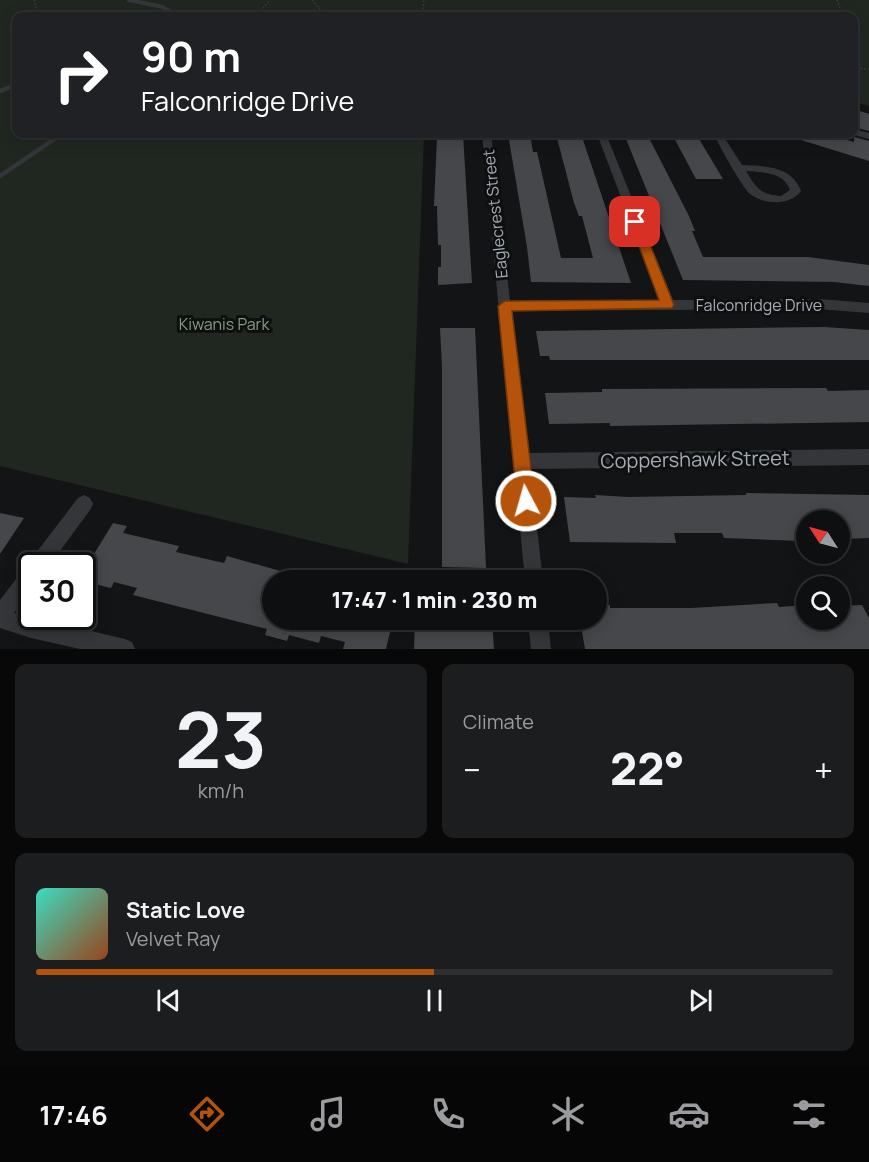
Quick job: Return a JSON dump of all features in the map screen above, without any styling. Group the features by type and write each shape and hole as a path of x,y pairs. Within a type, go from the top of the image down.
{"street":[{"name":"Eaglecrest Street","path":"486,138 533,570"},
{"path":"604,138 668,305"},
{"path":"720,138 753,191 760,195 784,199 796,191 790,179 778,172 739,168"},
{"name":"Falconridge Drive","path":"505,306 819,304 869,308"},
{"name":"Coppershawk Street","path":"522,461 869,457"},
{"path":"48,552 84,504"},
{"path":"18,592 0,617 31,628 125,649"},
{"path":"539,630 540,649"}],"lane":[{"path":"129,0 163,7 170,12"},
{"path":"0,176 57,138"}],"path":[{"path":"260,12 270,0"},
{"path":"312,0 322,11 341,12"},
{"path":"858,59 861,68"},
{"path":"858,68 869,69"}],"green space":[{"name":"Kiwanis Park","path":"0,0 869,0 869,106 858,103 858,12 12,12 12,138 424,138 408,564 0,466"}],"building":[{"path":"858,110 869,114 869,131 858,128"},
{"path":"437,138 463,138 472,283 438,285 441,245 438,245 437,206 434,206"},
{"path":"509,138 531,138 533,152 537,152 561,258 593,258 582,216 579,216 574,203 557,138 582,138 631,283 531,282"},
{"path":"626,138 649,138 689,216 695,231 692,231 703,257 808,257 869,265 869,286 834,282 683,280"},
{"path":"674,138 698,138 723,179 696,179"},
{"path":"794,138 840,138 854,142 854,138 858,138 869,141 869,161"},
{"path":"824,327 869,330 869,360 550,360 549,356 540,356 536,331"},
{"path":"440,328 475,328 486,568 442,567"},
{"path":"826,388 828,391 869,390 869,422 610,426 610,423 549,424 545,393 602,392 602,389"},
{"path":"746,493 869,495 869,538 850,539 850,510 796,510 796,541 724,538 722,533 674,533 676,543 570,542 564,497 746,495"},
{"path":"0,513 24,518 0,554"},
{"path":"113,523 127,526 123,533 179,546 176,552 224,563 227,556 277,570 262,570 262,628 133,595 137,588 114,582 111,588 96,584 95,552"},
{"path":"777,603 779,607 796,606 796,630 850,630 850,606 862,605 869,618 869,649 585,649 582,630 607,630 607,605 610,605 610,608 691,608"},
{"path":"267,630 391,630 386,649 343,649 345,642 321,636 319,643 289,635 287,641 265,635"},
{"path":"415,630 493,630 494,649 414,649"}],"route":[{"path":"526,501 505,306 668,305 635,222"}]}
